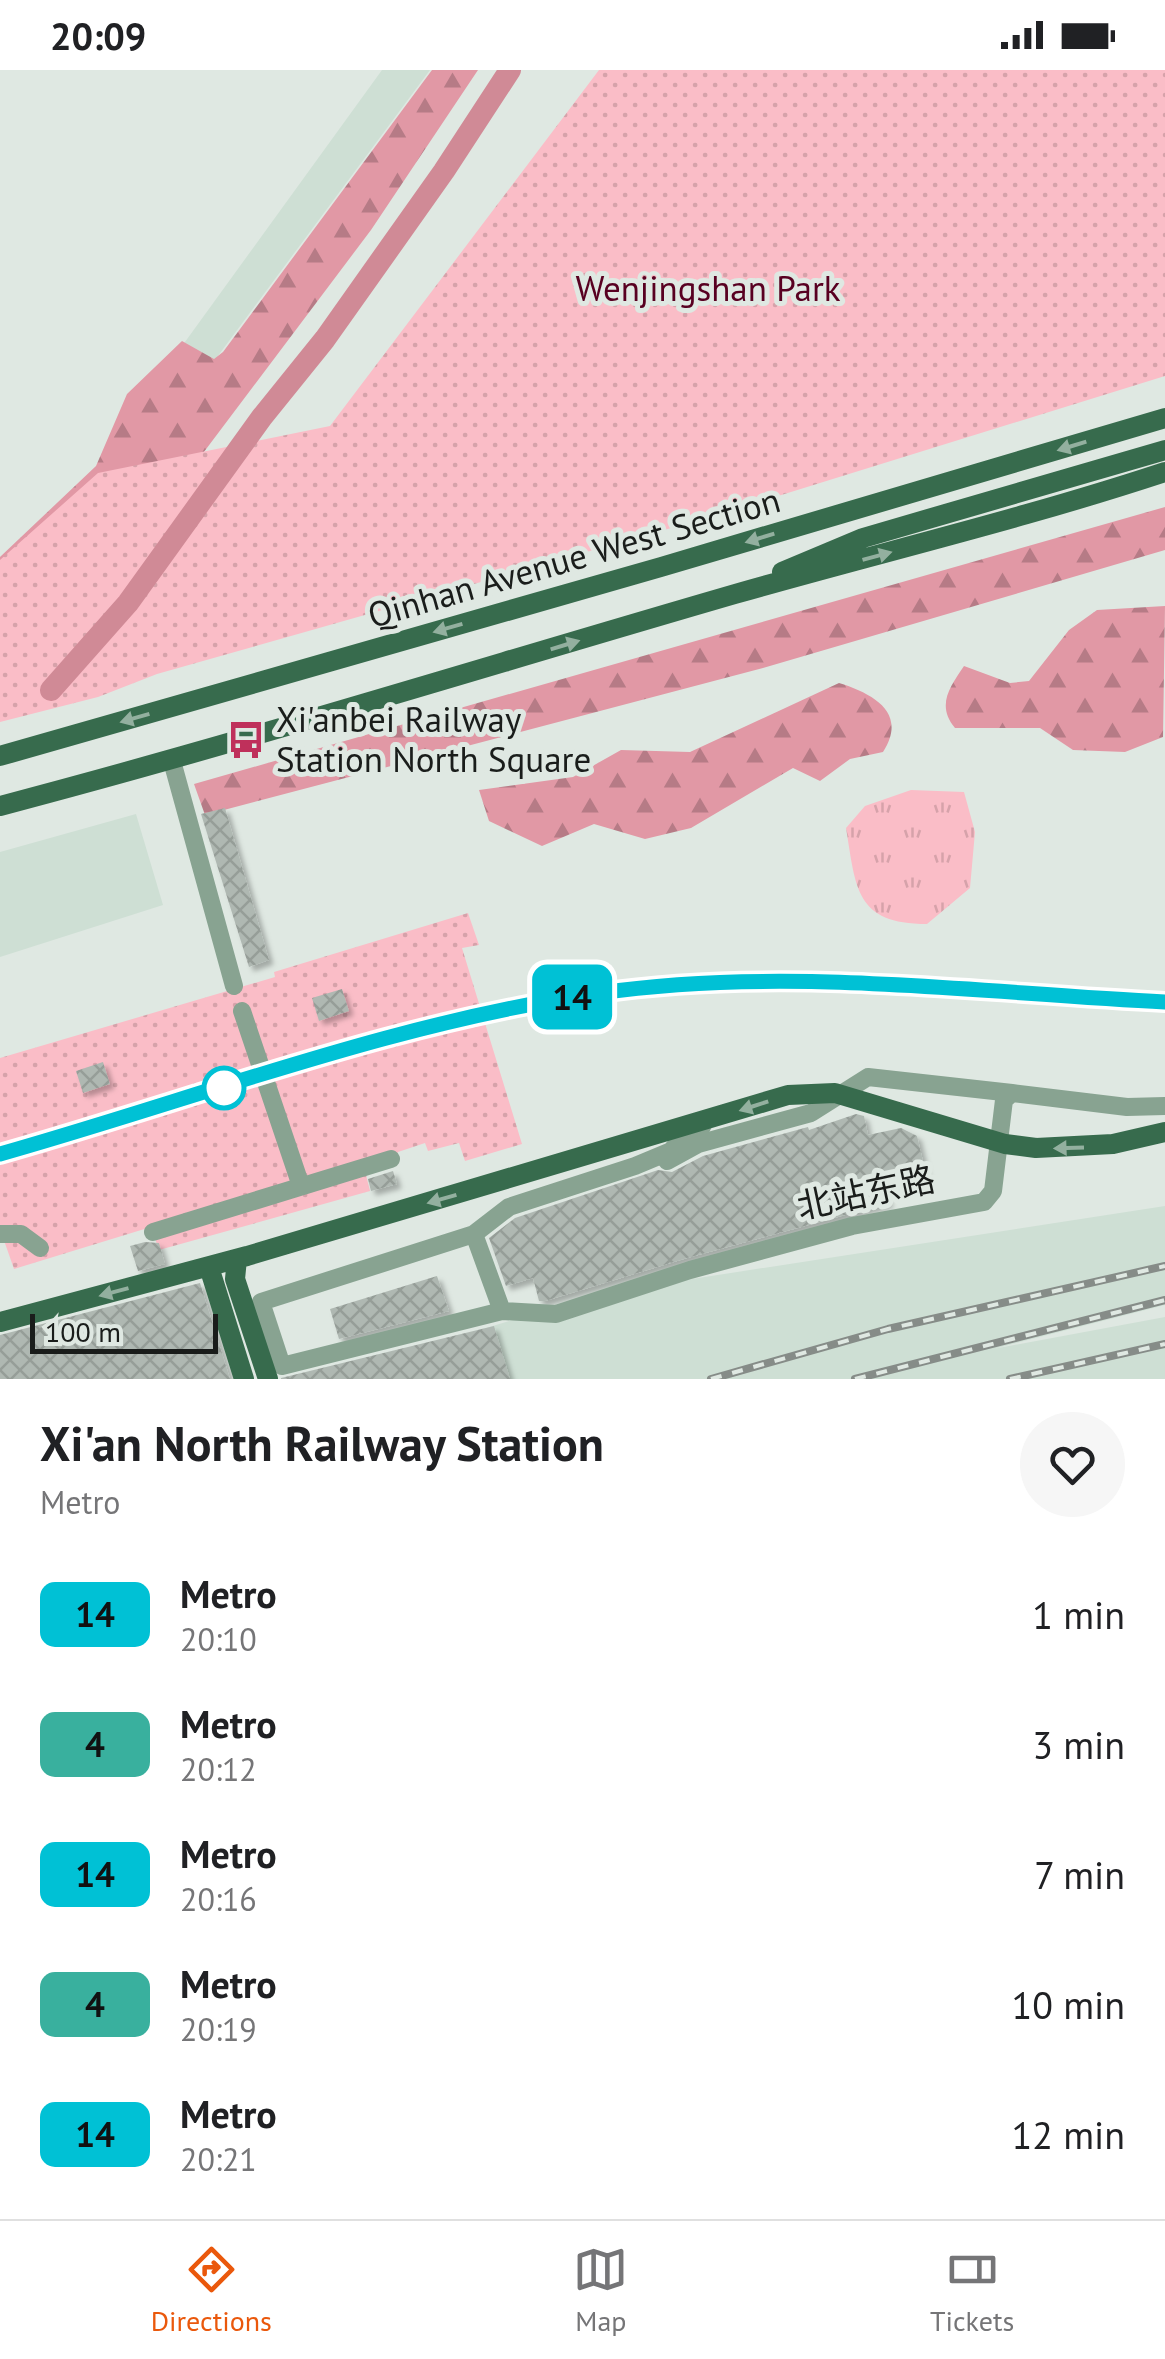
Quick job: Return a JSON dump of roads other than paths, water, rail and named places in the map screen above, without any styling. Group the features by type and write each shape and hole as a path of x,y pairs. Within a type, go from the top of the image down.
{"main road":[{"name":"Qinhan Avenue West Section","path":"0,756 642,573 1165,418"},
{"path":"738,594 812,557 863,538 1165,450"},
{"path":"0,806 172,761 738,594 1070,504 1165,472"},
{"path":"268,1379 234,1279 237,1259 788,1095 836,1093 1004,1144 1036,1148 1113,1144 1165,1132"},
{"path":"0,1322 273,1249"},
{"path":"208,1267 244,1379"}],"street":[{"path":"172,761 234,986"},
{"path":"242,1011 301,1186"},
{"path":"509,1208 673,1159 698,1144 811,1113 868,1077 1126,1107 1165,1106"},
{"name":"北站东路","path":"502,1311 556,1314 690,1270 852,1226 984,1202 993,1191 1004,1100 1012,1093"},
{"path":"474,1234 502,1311 282,1366 261,1302 474,1234 509,1208 671,1151 686,1135 712,1120"},
{"path":"153,1232 390,1159"},
{"path":"0,1234 21,1234 40,1248"}],"waterway":[{"path":"51,690 128,603 262,417 325,339 510,70"}],"railway":[{"path":"711,1379 888,1329 1165,1266"},
{"path":"855,1379 1165,1300"},
{"path":"1010,1379 1165,1344"}],"metro line":[{"name":"14","path":"0,1154 446,1022 602,993 755,981 832,982 1165,1002"}],"place":[{"name":"Xi'anbei Railway Station North Square","path":"246,740"}],"park label":[{"name":"Wenjingshan Park","path":"708,289"}]}
